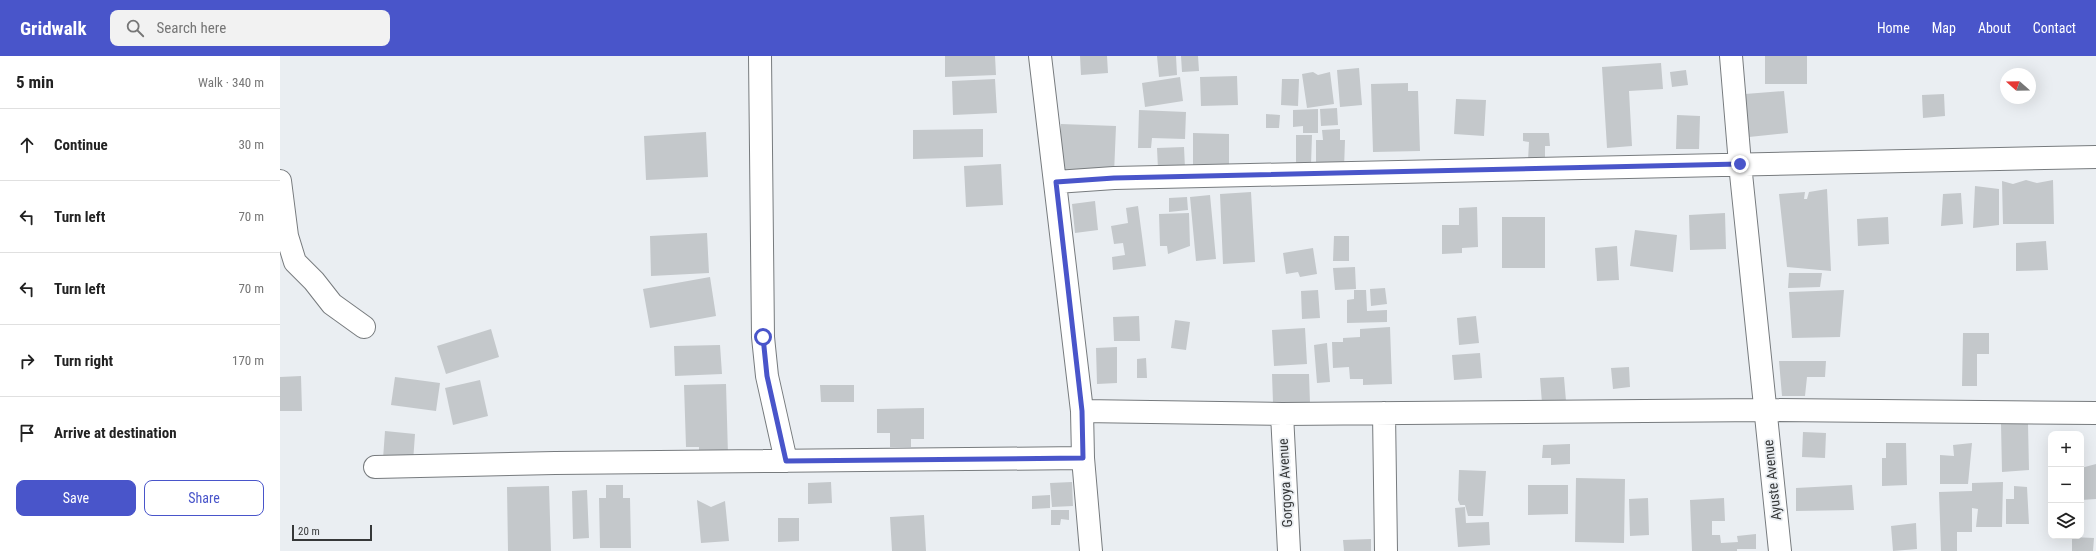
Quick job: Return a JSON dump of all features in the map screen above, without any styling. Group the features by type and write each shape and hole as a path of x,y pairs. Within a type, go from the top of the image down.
{"street":[{"path":"760,56 762,330 767,376 786,461"},
{"path":"1040,56 1082,411 1083,458 1091,551"},
{"name":"Ayuste Avenue","path":"1731,56 1740,164 1780,551"},
{"path":"1056,182 1114,178 1740,164 2096,158"},
{"path":"280,181 287,236 295,262 314,281 332,304 364,327"},
{"path":"1082,411 1282,414 1765,410 2096,413"},
{"path":"1384,413 1386,551"},
{"name":"Gorgoya Avenue","path":"1282,414 1289,551"},
{"path":"374,467 555,463 1083,458"}],"building":[{"path":"945,56 995,56 996,75 945,77"},
{"path":"1080,56 1107,56 1108,73 1081,75"},
{"path":"1157,56 1176,56 1177,75 1159,77"},
{"path":"1181,56 1198,56 1199,71 1182,72"},
{"path":"1765,56 1807,56 1807,84 1765,84"},
{"path":"1661,63 1663,89 1629,91 1632,146 1607,148 1602,67"},
{"path":"1359,68 1362,105 1340,107 1337,70"},
{"path":"1686,70 1688,85 1672,87 1670,72"},
{"path":"1313,72 1318,75 1330,72 1334,104 1307,108 1302,74"},
{"path":"1237,76 1238,105 1201,106 1200,77"},
{"path":"1180,77 1183,101 1145,107 1142,83"},
{"path":"995,79 997,113 953,115 952,81"},
{"path":"1282,79 1299,79 1298,106 1281,105"},
{"path":"1408,83 1408,91 1418,91 1420,151 1373,152 1371,84"},
{"path":"1784,91 1788,133 1749,137 1745,94"},
{"path":"1944,94 1945,116 1923,118 1922,95"},
{"path":"1456,99 1486,100 1484,136 1454,134"},
{"path":"1337,108 1338,125 1321,126 1320,109"},
{"path":"1318,109 1318,133 1303,133 1303,126 1293,127 1293,110"},
{"path":"1139,110 1186,112 1185,139 1152,138 1151,148 1138,148"},
{"path":"1266,114 1280,115 1279,128 1266,128"},
{"path":"1677,115 1700,116 1699,149 1676,149"},
{"path":"1061,124 1116,126 1114,174 1059,172"},
{"path":"983,129 983,157 913,159 913,130"},
{"path":"1340,129 1340,140 1345,140 1344,169 1316,169 1316,140 1323,140 1322,130"},
{"path":"706,132 708,177 646,180 644,136"},
{"path":"1193,133 1229,134 1229,166 1193,166"},
{"path":"1523,133 1549,133 1550,146 1545,146 1545,160 1528,160 1529,142 1523,141"},
{"path":"1296,135 1312,135 1311,165 1296,165"},
{"path":"1184,147 1185,168 1158,169 1157,148"},
{"path":"1001,164 1003,205 966,207 964,166"},
{"path":"2026,180 2037,183 2053,180 2054,224 2003,224 2002,181 2013,184"},
{"path":"1975,186 1999,189 1999,225 1973,228"},
{"path":"1827,189 1831,271 1787,267 1779,194 1805,192 1804,199 1807,199 1809,192"},
{"path":"1251,192 1255,262 1223,264 1220,194"},
{"path":"1961,193 1963,224 1941,226 1943,194"},
{"path":"1210,195 1216,259 1196,261 1190,197"},
{"path":"1187,197 1188,210 1169,212 1169,198"},
{"path":"1095,201 1098,230 1075,233 1072,204"},
{"path":"1138,206 1146,266 1113,270 1112,257 1125,255 1123,243 1114,244 1111,226 1128,223 1126,208"},
{"path":"1477,207 1478,247 1462,248 1462,253 1442,254 1442,225 1459,225 1459,208"},
{"path":"1189,213 1190,246 1168,254 1167,246 1160,246 1159,214"},
{"path":"1725,213 1726,249 1690,250 1689,215"},
{"path":"1502,217 1545,217 1545,268 1502,268"},
{"path":"1888,217 1889,244 1858,246 1857,219"},
{"path":"1635,230 1677,235 1673,272 1630,266"},
{"path":"707,233 709,273 651,276 650,236"},
{"path":"1334,236 1349,236 1349,261 1333,261"},
{"path":"2046,241 2048,270 2016,271 2016,243"},
{"path":"1617,246 1619,280 1597,281 1595,248"},
{"path":"1313,248 1317,274 1300,277 1298,272 1286,274 1283,253"},
{"path":"1355,267 1356,289 1335,290 1333,268"},
{"path":"1789,273 1822,273 1820,287 1788,288"},
{"path":"710,277 716,316 650,328 643,289"},
{"path":"1385,288 1387,304 1371,306 1370,289"},
{"path":"1318,290 1320,318 1302,319 1301,291"},
{"path":"1354,290 1366,290 1367,311 1387,310 1387,322 1347,323 1347,300 1354,299"},
{"path":"1844,290 1840,337 1792,338 1789,292"},
{"path":"1139,316 1140,341 1114,341 1113,317"},
{"path":"1476,316 1479,343 1459,345 1457,318"},
{"path":"1175,320 1190,322 1186,350 1171,348"},
{"path":"1390,327 1392,384 1363,385 1363,379 1350,379 1349,367 1333,368 1332,342 1343,342 1343,338 1360,337 1360,329"},
{"path":"1305,328 1307,364 1274,366 1272,330"},
{"path":"491,329 499,357 446,374 437,346"},
{"path":"1963,333 1989,333 1989,354 1977,354 1977,386 1962,386"},
{"path":"1327,343 1330,382 1317,383 1314,345"},
{"path":"720,345 722,374 675,376 674,346"},
{"path":"1117,347 1117,383 1097,384 1096,348"},
{"path":"1480,353 1482,378 1454,380 1452,355"},
{"path":"1146,358 1147,378 1137,378 1137,359"},
{"path":"1779,361 1826,361 1825,377 1807,377 1805,396 1782,396"},
{"path":"1629,367 1630,387 1613,389 1611,368"},
{"path":"1272,374 1309,374 1310,403 1273,403"},
{"path":"301,376 302,411 280,411 280,377"},
{"path":"395,377 440,383 436,411 391,405"},
{"path":"1564,377 1566,401 1542,403 1540,378"},
{"path":"480,380 488,416 453,425 445,388"},
{"path":"726,384 728,455 699,456 699,447 686,447 684,385"},
{"path":"820,385 854,385 854,402 821,402"},
{"path":"924,408 924,439 911,439 911,447 890,447 890,433 877,433 877,409"},
{"path":"2001,424 2028,424 2029,470 2002,472"},
{"path":"385,431 415,434 413,462 383,459"},
{"path":"1803,432 1826,433 1825,458 1802,457"},
{"path":"1886,443 1906,443 1907,485 1882,486 1882,458 1886,458"},
{"path":"1972,443 1968,484 1940,484 1940,455 1954,456 1953,445"},
{"path":"1570,444 1570,464 1551,465 1551,458 1542,458 1543,445"},
{"path":"2096,464 2096,499 2084,500 2084,467"},
{"path":"1459,470 1486,471 1483,516 1468,516 1465,505 1460,505 1458,500"},
{"path":"1576,478 1625,479 1624,543 1575,542"},
{"path":"831,482 832,503 808,504 808,483"},
{"path":"1072,482 1073,506 1052,507 1050,483"},
{"path":"2003,482 2002,527 1976,527 1978,509 1972,508 1972,532 1957,532 1957,551 1941,551 1939,492 1972,491 1972,483"},
{"path":"606,485 623,485 623,498 630,498 631,548 600,548 599,498 606,498"},
{"path":"1528,485 1568,485 1568,514 1528,515"},
{"path":"1852,485 1854,510 1796,511 1796,488"},
{"path":"549,486 551,551 508,551 507,487"},
{"path":"2014,486 2027,487 2029,524 2006,524 2006,499 2014,499"},
{"path":"587,490 589,538 573,539 572,491"},
{"path":"1050,495 1050,508 1032,509 1032,496"},
{"path":"1648,498 1649,535 1630,536 1629,499"},
{"path":"1724,498 1725,521 1712,521 1712,535 1720,535 1721,543 1738,542 1737,536 1756,534 1756,549 1737,549 1737,551 1692,551 1690,500"},
{"path":"697,500 711,507 725,501 729,541 701,543"},
{"path":"1465,507 1466,523 1489,522 1490,545 1458,547 1455,508"},
{"path":"1051,510 1069,510 1069,520 1061,519 1060,525 1051,525"},
{"path":"924,515 926,551 892,551 890,517"},
{"path":"778,518 799,518 799,541 778,542"},
{"path":"1916,523 1917,549 1893,551 1891,526"},
{"path":"2094,538 2093,551 2072,551 2072,539"},
{"path":"1371,539 1371,551 1344,551 1343,540"}],"route":[{"path":"763,337 767,376 786,461 1083,458 1082,411 1056,182 1114,178 1740,164"}]}
